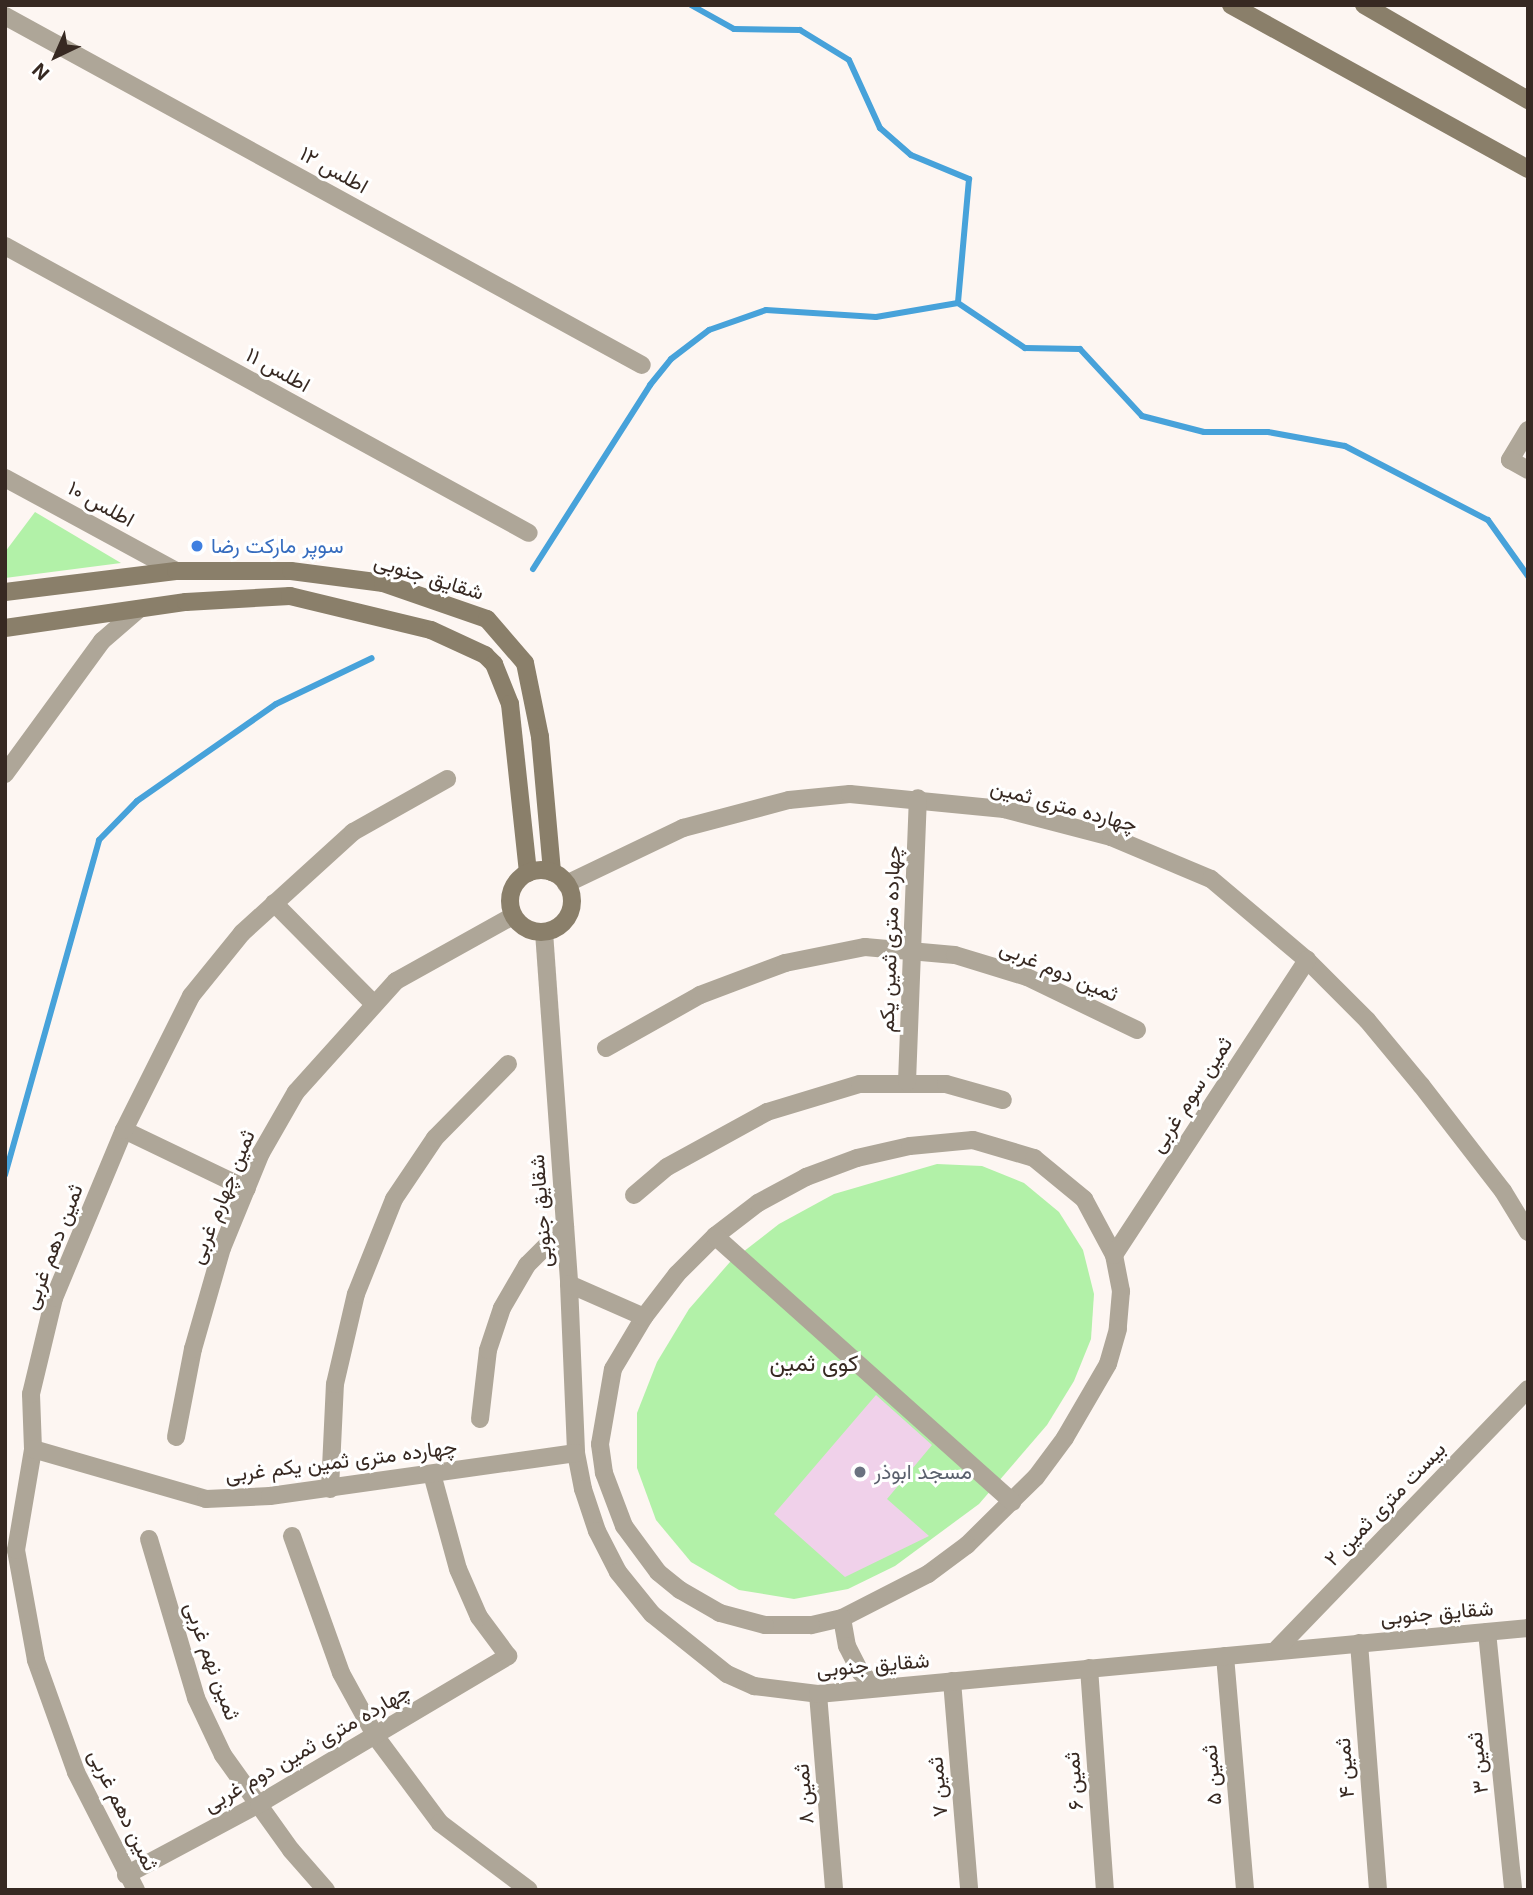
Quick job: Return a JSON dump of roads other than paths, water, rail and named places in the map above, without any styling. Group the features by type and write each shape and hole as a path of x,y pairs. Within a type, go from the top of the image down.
{"main road":[{"path":"1231,5 1528,169"},
{"path":"1364,5 1528,100"},
{"name":"شقایق جنوبی","path":"5,592 176,571 291,571 383,583 487,619 525,663 540,737 552,872"},
{"path":"5,628 139,609 289,596 432,630 485,654 494,664 510,704 528,873"},
{"path":"552,872 566,884 570,913 561,925 544,932 526,928 513,916 511,891 528,873 552,872"}],"street":[{"name":"اطلس ۱۲","path":"5,16 642,365"},
{"name":"اطلس ۱۱","path":"5,246 529,533"},
{"path":"1528,430 1510,460 1528,470"},
{"name":"اطلس ۱۰","path":"5,478 176,571"},
{"path":"5,774 102,642 139,609"},
{"name":"ثمین دهم غربی","path":"136,1890 126,1875 76,1772 36,1660 16,1550 33,1449 31,1394 54,1298 124,1130 191,996 242,933 353,832 447,779"},
{"name":"چهارده متری ثمین","path":"566,884 648,842 737,811 850,794 918,798 1004,809 1123,842 1211,879 1307,960 1367,1020 1421,1085 1503,1191 1528,1232"},
{"name":"چهارده متری ثمین یکم","path":"907,1082 918,798"},
{"path":"274,903 374,1004"},
{"name":"ثمین چهارم غربی","path":"176,1437 193,1349 222,1248 247,1189 296,1092 396,981 513,916"},
{"name":"شقایق جنوبی","path":"544,932 569,1284 576,1453 597,1531 618,1572 652,1614 727,1674 754,1686 818,1694 1528,1628"},
{"name":"ثمین دوم غربی","path":"606,1048 700,995 785,963 865,947 955,955 1027,977 1137,1030"},
{"name":"ثمین سوم غربی","path":"1114,1255 1307,960"},
{"path":"330,1489 335,1384 356,1294 394,1199 435,1138 508,1064"},
{"path":"634,1195 678,1161 767,1112 860,1084 946,1084 1003,1100"},
{"path":"124,1130 247,1189"},
{"path":"974,1140 1034,1158 1064,1182 1084,1199 1114,1255 1121,1292 1118,1329 1108,1364 1065,1438 1013,1502 928,1574 842,1618 811,1625 765,1625 720,1613 680,1590 639,1550 612,1500 600,1444 613,1369 644,1317 677,1274 715,1236 758,1203 806,1177 857,1158 910,1146 974,1140"},
{"path":"480,1419 488,1350 502,1308 527,1265 565,1227"},
{"path":"715,1236 1013,1502"},
{"path":"569,1284 644,1317"},
{"name":"بیست متری ثمین ۲","path":"1275,1651 1528,1389"},
{"name":"چهارده متری ثمین یکم غربی","path":"33,1449 206,1499 330,1489 576,1453"},
{"name":"چهارده متری ثمین دوم غربی","path":"126,1875 376,1737 508,1656 480,1617 458,1569 432,1474"},
{"path":"292,1536 341,1672 376,1737 440,1823 529,1890"},
{"name":"ثمین نهم غربی","path":"149,1539 196,1698 223,1755 326,1890"},
{"path":"842,1618 847,1646 860,1672 877,1688"},
{"name":"ثمین ۳","path":"1487,1632 1513,1890"},
{"name":"ثمین ۴","path":"1359,1643 1378,1890"},
{"name":"ثمین ۵","path":"1225,1656 1245,1890"},
{"name":"ثمین ۶","path":"1089,1668 1104,1890"},
{"name":"ثمین ۷","path":"952,1681 969,1890"},
{"name":"ثمین ۸","path":"818,1694 834,1890"}],"waterway":[{"path":"691,5 734,29 800,30 849,60 880,128 911,155 969,179 958,303 1025,348 1080,349 1142,416 1204,432 1268,432 1345,446 1488,520 1528,576"},
{"path":"533,569 650,385 671,359 709,330 766,310 876,317 958,303"},
{"path":"5,1175 99,840 137,801 276,704 372,658"}],"place":[{"name":"سوپر مارکت رضا","path":"197,546"},
{"name":"مسجد ابوذر","path":"860,1472"}],"district":[{"name":"کوی ثمین","path":"814,1363"}]}
